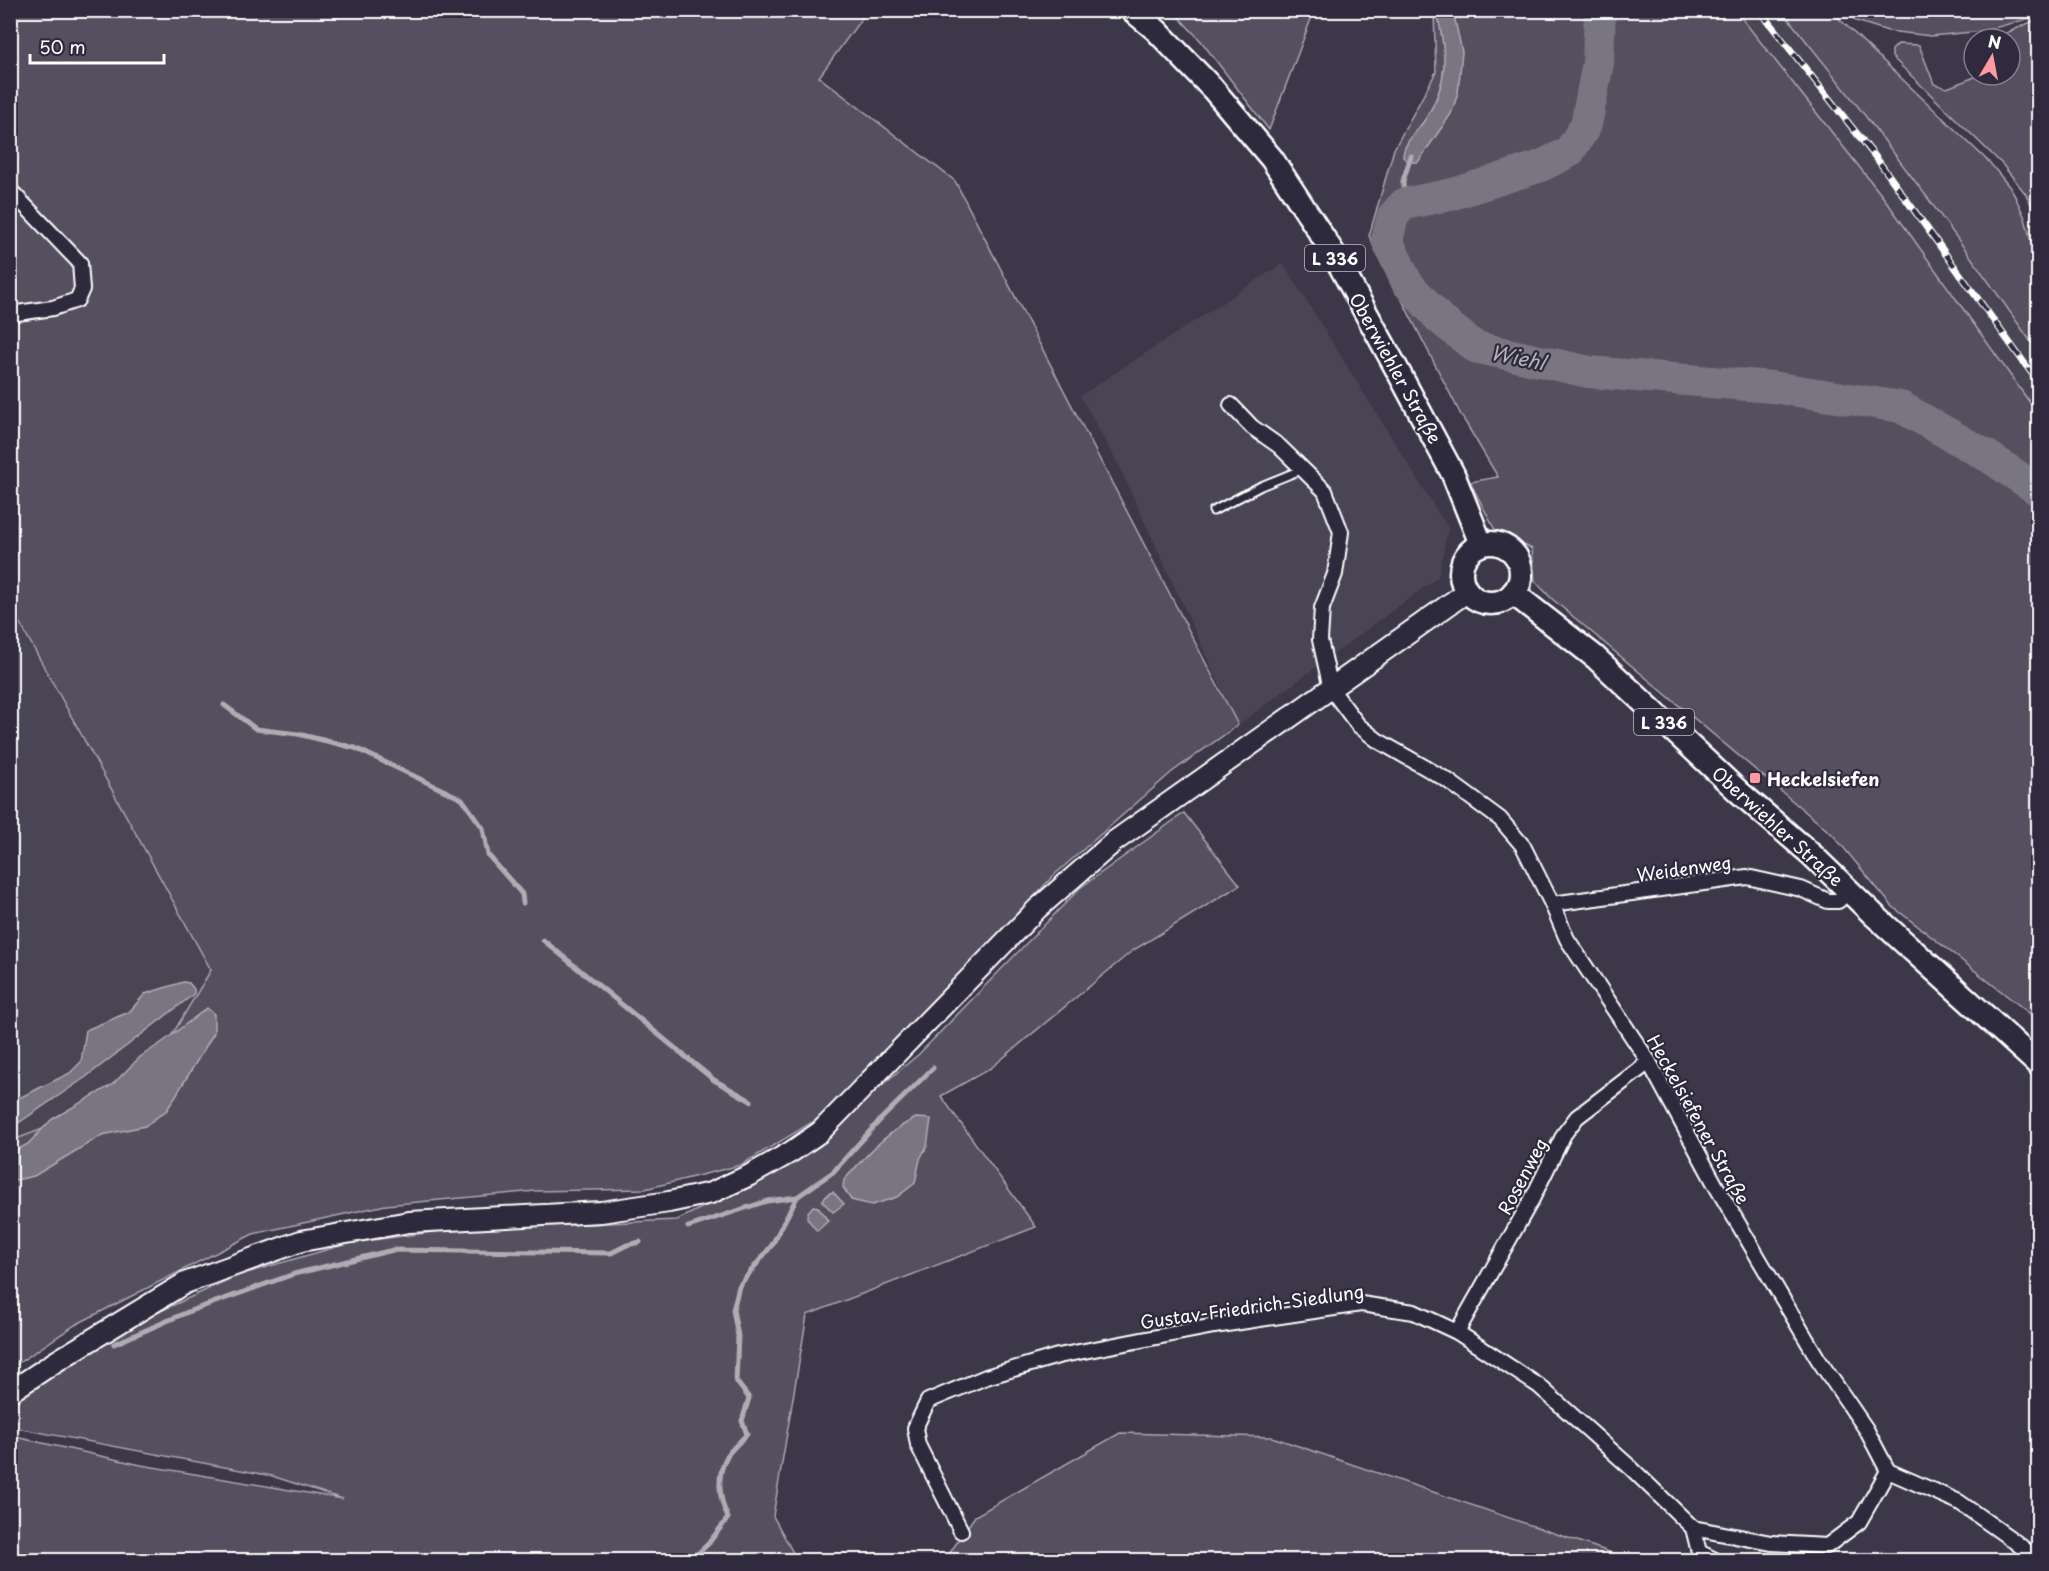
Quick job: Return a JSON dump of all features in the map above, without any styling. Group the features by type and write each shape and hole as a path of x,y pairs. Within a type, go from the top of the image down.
{"main road":[{"name":"Oberwiehler Straße","path":"1132,10 1156,30 1213,89 1272,159 1332,251 1453,474 1480,544"},
{"path":"1480,544 1500,544 1516,556 1521,574 1519,584 1506,599 1487,603 1478,600 1467,591 1461,576 1461,566 1465,557 1480,544"},
{"path":"10,1392 185,1283 301,1241 409,1222 601,1212 711,1193 750,1175 791,1152 820,1132 1037,909 1116,841 1467,591"},
{"name":"Oberwiehler Straße","path":"1513,593 1595,657 1739,792 1812,855 2038,1064"}],"street":[{"path":"10,190 80,263 82,289 77,300 53,308 10,314"},
{"path":"1231,405 1252,427 1279,446 1325,492 1341,532 1335,574 1322,608 1320,640 1331,689"},
{"name":"Heckelsiefener Straße","path":"1331,689 1358,725 1377,740 1447,780 1500,819 1523,846 1567,939 1649,1062 1716,1186 1818,1359 1866,1429 1888,1471"},
{"name":"Weidenweg","path":"1552,904 1746,877 1801,889 1828,901 1838,901 1849,891"},
{"name":"Rosenweg","path":"1457,1332 1532,1199 1564,1134 1577,1117 1649,1062"},
{"name":"Gustav-Friedrich-Siedlung","path":"962,1531 918,1444 915,1428 928,1401 986,1377 1058,1356 1192,1330 1361,1304 1414,1312 1457,1332 1539,1386 1631,1468 1693,1528 1699,1552 1715,1560"},
{"path":"1693,1528 1771,1543 1827,1546 1859,1522 1888,1471 1959,1503 2038,1560"}],"lane":[{"path":"1213,511 1261,486 1303,469"}],"shaded area":[{"path":"2038,10 2038,16 1998,27 1962,27 1962,33 1931,36 1888,31 1856,21 1845,11"},
{"path":"10,11 867,11 819,77 955,181 1238,725 1172,772 1054,875 844,1103 741,1165 645,1189 535,1191 386,1205 253,1234 75,1325 11,1368 11,1141 137,1093 211,970 11,607"},
{"path":"1173,11 1314,11 1269,130 1201,41"},
{"path":"1432,11 1736,11 1887,202 2038,414 2038,1020 1892,906 1833,835 1551,598 1535,581 1532,549 1495,530 1470,482 1498,477 1461,415 1369,236 1394,149 1436,72 1434,13"},
{"path":"1437,11 1453,11 1462,52 1458,93 1451,114 1418,162 1409,162 1403,157 1406,146 1434,104 1443,78 1444,53"},
{"path":"1736,11 1782,11 1841,83 1910,175 2038,352 2038,414 1887,202"},
{"path":"1782,11 1831,11 1990,163 2012,190 2025,218 2038,268 2038,352 1913,179"},
{"path":"2038,19 2038,217 2025,193 2002,164 1892,57 1892,50 1898,44 1919,45 1934,84 1947,88 1962,82 1962,87 2022,87 2022,27 2020,27"},
{"path":"1283,263 1448,528 1438,577 1238,725 1119,466 1080,396"},
{"path":"10,608 211,970 137,1093 11,1141"},
{"path":"1184,813 1240,885 1132,951 991,1068 941,1096 1036,1227 807,1315 773,1516 797,1560 11,1560 11,1436 141,1465 343,1499 272,1476 11,1427 11,1403 135,1323 236,1276 350,1243 448,1230 677,1220 783,1168 919,1054 1080,888"},
{"path":"183,982 189,983 194,989 194,994 86,1077 11,1128 11,1102 70,1073 81,1062 86,1030 129,1012 145,994"},
{"path":"207,1008 214,1014 214,1033 167,1110 145,1126 102,1135 34,1176 11,1181 11,1153 28,1144 52,1119 112,1085 140,1057"},
{"path":"916,1118 931,1119 927,1146 920,1159 915,1183 897,1197 872,1205 851,1200 843,1187 844,1180 886,1137"},
{"path":"833,1192 844,1204 833,1212 822,1201"},
{"path":"813,1206 818,1207 828,1221 817,1231 807,1218"},
{"path":"1120,1433 1272,1437 1621,1556 1644,1560 945,1560 975,1516"}],"waterway":[{"name":"Wiehl","path":"1600,10 1598,63 1586,125 1569,152 1541,166 1453,194 1404,204 1393,216 1387,240 1407,283 1440,319 1475,347 1589,372 1772,387 1901,407 1989,457 2038,490"},
{"path":"1404,204 1403,181 1411,156"},
{"path":"224,705 256,729 298,734 355,748 462,799 483,828 488,855 522,894 523,903"},
{"path":"543,940 714,1080 751,1101"},
{"path":"691,1560 708,1544 728,1518 722,1503 721,1471 729,1453 747,1434 742,1421 749,1398 736,1381 738,1336 733,1310 739,1286 772,1245 797,1197 833,1172 881,1119 933,1068"},
{"path":"688,1227 767,1201 797,1197"},
{"path":"114,1344 190,1311 294,1274 393,1250 611,1253 627,1245 640,1242"}],"railway":[{"path":"1759,10 1877,159 2038,382"}],"place":[{"name":"Heckelsiefen","path":"1755,778"}]}
